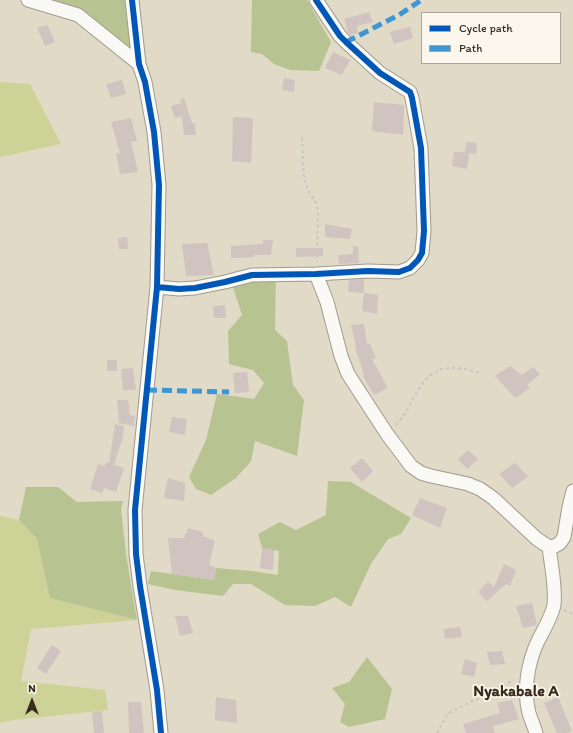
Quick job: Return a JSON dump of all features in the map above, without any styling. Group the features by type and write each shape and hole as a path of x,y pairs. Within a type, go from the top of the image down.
{"street":[{"path":"28,0 78,15 138,64"},
{"path":"132,0 138,64 145,82 154,132 159,185 157,288 135,510 136,554 157,690 161,733"},
{"path":"157,288 195,288 252,275 316,274 368,271 399,272 410,268 418,260 422,253 424,230 421,148 410,92 380,72 346,42 340,36 316,0"},
{"path":"316,274 327,302 341,356 348,374 387,434 411,466 421,473 468,484 480,489 493,498 537,539 549,547 560,543 564,536 573,491"},
{"path":"536,733 529,712 528,674 537,644 554,606 554,588 549,547"}],"path":[{"path":"302,138 304,179 309,192 317,204 319,218 316,274"},
{"path":"387,434 399,422 425,382 433,373 441,369 450,368 482,373"},
{"path":"437,733 447,714 490,691 528,674"}],"green space":[{"path":"43,0 129,0 134,47 129,47 106,29"},
{"path":"252,0 307,0 331,42 319,71 290,70 274,64 262,54 251,52"},
{"path":"0,82 30,84 61,144 0,157"},
{"path":"276,268 275,330 287,341 293,385 304,400 297,456 255,441 251,461 236,478 211,495 196,489 189,477 206,440 217,394 254,399 264,383 253,370 229,364 228,331 242,315 232,284"},
{"path":"328,481 351,482 411,518 401,534 388,539 371,564 351,607 335,597 315,606 285,605 251,584 233,584 223,596 175,590 148,584 151,571 214,580 216,568 278,575 279,551 262,548 258,534 280,522 296,530 326,515"},
{"path":"26,487 58,487 77,502 123,501 121,509 126,554 137,620 50,598 37,539 19,520"},
{"path":"0,516 19,520 37,539 50,598 137,620 31,629 21,681 105,690 108,710 14,720 0,723"},
{"path":"367,657 392,689 385,719 349,727 340,722 345,704 332,688 349,682"}],"building":[{"path":"369,12 373,22 357,26 358,33 350,35 344,19"},
{"path":"47,25 55,42 45,46 37,28"},
{"path":"410,27 413,38 394,44 390,32"},
{"path":"333,52 350,60 342,75 325,68"},
{"path":"284,78 295,80 294,92 282,90"},
{"path":"122,80 126,94 111,98 106,84"},
{"path":"184,98 192,123 195,123 196,135 184,135 182,116 175,118 171,106 181,103 180,99"},
{"path":"374,102 404,105 403,135 372,131"},
{"path":"233,117 253,118 251,163 232,161"},
{"path":"131,118 137,141 131,142 138,172 120,174 116,153 120,153 111,122"},
{"path":"466,142 477,143 476,154 469,153 467,169 452,166 454,152 465,152"},
{"path":"325,224 352,229 350,239 325,237"},
{"path":"127,237 128,249 119,249 118,238"},
{"path":"263,240 273,240 271,255 254,255 254,257 231,258 231,246 263,244"},
{"path":"207,243 214,275 186,276 182,244"},
{"path":"353,246 358,247 359,263 339,264 338,255 353,254"},
{"path":"296,248 323,248 323,256 296,257"},
{"path":"364,279 364,293 348,292 349,280"},
{"path":"364,293 378,295 377,314 362,311"},
{"path":"225,305 226,318 214,318 213,306"},
{"path":"364,324 367,344 370,344 376,358 372,359 388,388 374,395 363,376 364,375 355,347 351,325"},
{"path":"107,360 117,360 117,371 107,371"},
{"path":"510,366 522,375 533,367 540,374 527,385 530,388 515,398 495,376"},
{"path":"133,368 136,390 123,390 121,369"},
{"path":"247,372 249,392 235,393 233,373"},
{"path":"117,400 128,400 130,415 135,416 134,426 119,423"},
{"path":"172,417 187,419 185,435 169,432"},
{"path":"115,424 124,426 123,437 114,464 112,464 124,468 116,492 104,488 102,493 90,489 98,464 105,466 106,462 109,463"},
{"path":"468,450 478,459 467,469 458,459"},
{"path":"362,458 373,471 362,482 350,468"},
{"path":"515,463 528,476 512,488 499,474"},
{"path":"168,478 185,483 184,501 164,498"},
{"path":"420,498 447,508 440,528 412,515"},
{"path":"188,528 203,532 203,536 215,541 209,565 216,568 214,580 172,574 168,538 184,538"},
{"path":"262,548 274,550 273,570 260,568"},
{"path":"504,564 516,570 510,586 506,584 487,601 478,592 488,582 494,587"},
{"path":"532,603 537,625 523,628 516,606"},
{"path":"175,616 188,616 193,633 180,636"},
{"path":"460,627 462,637 445,639 443,629"},
{"path":"52,645 61,651 46,674 37,668"},
{"path":"502,651 505,664 490,665 487,652"},
{"path":"465,659 477,663 474,677 461,674"},
{"path":"216,697 236,700 237,723 215,720"},
{"path":"558,697 572,731 567,733 557,733 544,703"},
{"path":"512,700 519,719 493,726 495,733 466,733 463,724 500,713 497,703"},
{"path":"128,702 141,702 144,733 129,733"},
{"path":"102,711 104,733 94,733 92,712"}],"marked path":[{"path":"346,42 399,15 420,1"},
{"path":"147,390 229,392"}],"cycle path":[{"path":"132,0 139,64 145,82 154,132 159,185 157,287 135,510 136,554 157,690 161,733"},
{"path":"157,287 179,289 195,288 252,275 316,274 368,271 399,272 410,268 418,260 422,253 424,231 421,148 410,92 380,73 346,42 340,36 316,0"}],"district":[{"name":"Nyakabale A","path":"516,692"}]}
